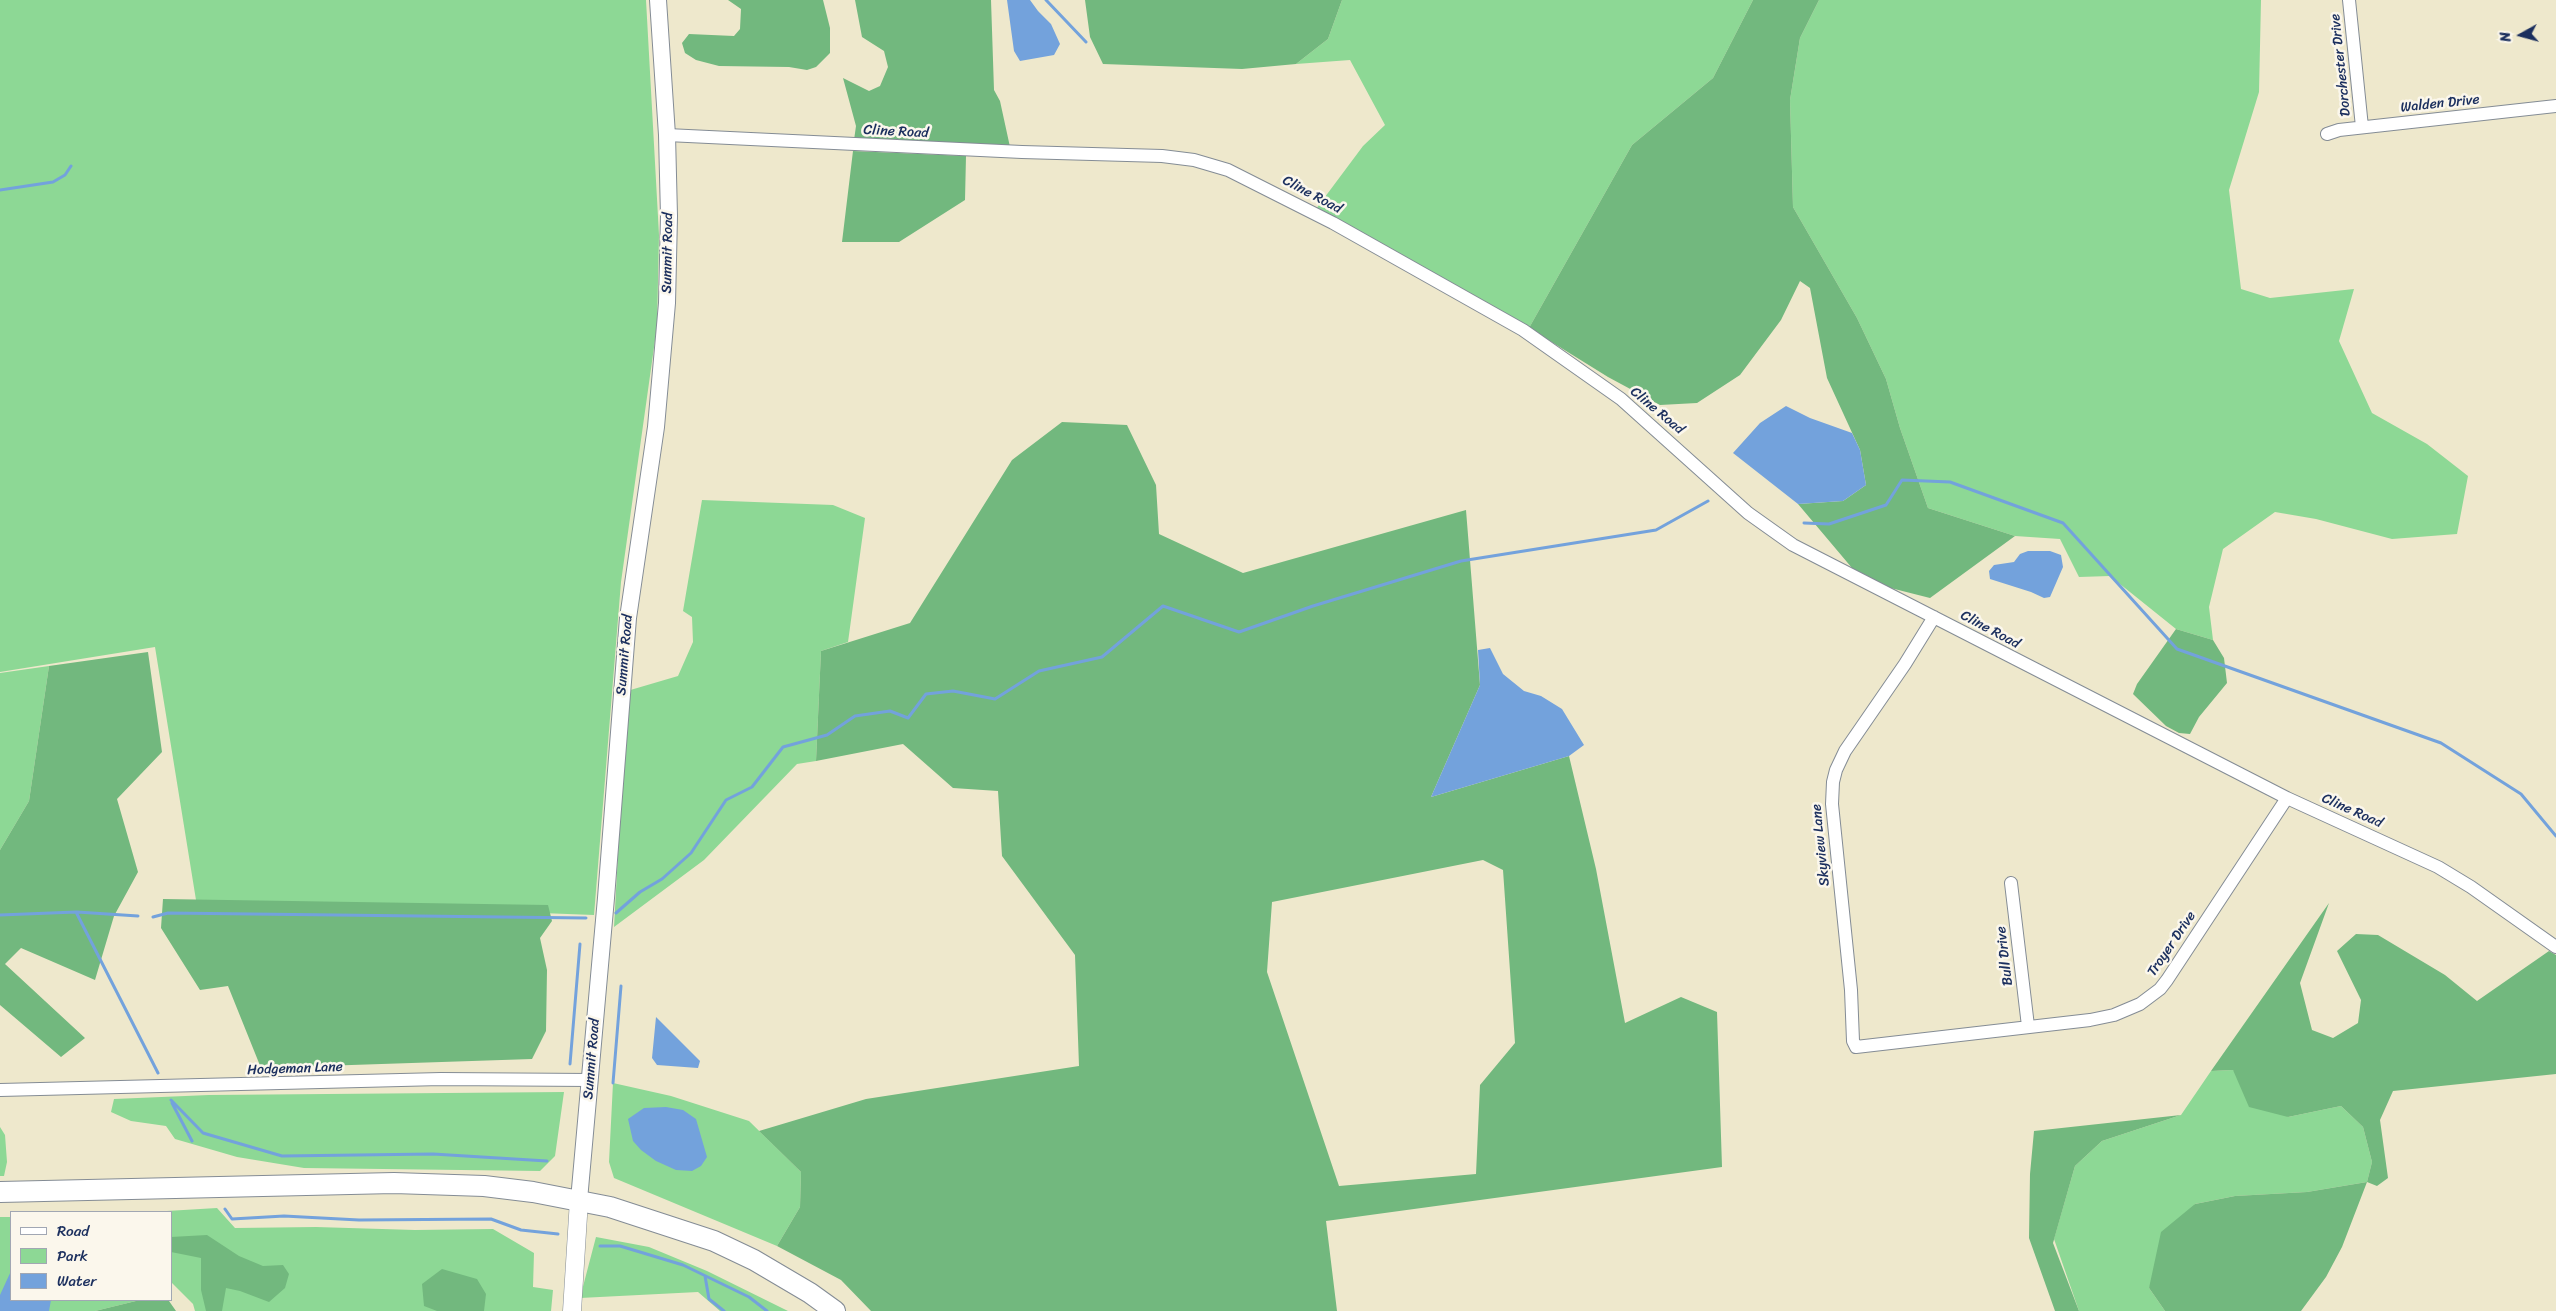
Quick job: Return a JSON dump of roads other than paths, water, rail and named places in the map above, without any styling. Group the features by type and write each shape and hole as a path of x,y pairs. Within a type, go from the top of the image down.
{"main road":[{"path":"0,1192 394,1183 484,1186 579,1200 646,1217 714,1242 754,1260 810,1293 835,1311"},
{"name":"Summit Road","path":"572,1311 579,1200"}],"street":[{"name":"Summit Road","path":"579,1200 591,1080 628,618 663,369 669,263 666,136 658,0"},
{"name":"Dorchester Drive","path":"2349,0 2362,127"},
{"name":"Walden Drive","path":"2327,134 2339,130 2362,127 2556,106"},
{"name":"Cline Road","path":"666,136 1012,152 1162,156 1194,160 1228,170 1333,223 1523,330 1621,399 1742,508 1785,540 2287,798 2438,867 2471,887 2556,947"},
{"name":"Skyview Lane","path":"1907,1040 1862,1048 1856,1047 1853,1041 1851,990 1832,792 1836,770 1845,751 1905,664 1934,617"},
{"name":"Troyer Drive","path":"1907,1040 2090,1020 2114,1015 2140,1004 2160,989 2287,798"},
{"name":"Bull Drive","path":"2011,883 2028,1026"},
{"name":"Hodgeman Lane","path":"0,1090 440,1079 591,1080"}],"water":[{"path":"1007,0 1030,0 1051,24 1060,44 1054,55 1020,61 1014,51"},
{"path":"1786,406 1810,418 1852,433 1860,450 1866,485 1843,501 1798,504 1733,453 1760,423"},
{"path":"2028,551 2050,551 2061,555 2063,567 2050,597 2044,598 1990,579 1989,571 1994,565 2014,562 2020,554"},
{"path":"1490,648 1503,674 1524,691 1541,696 1562,709 1584,745 1569,756 1431,797 1480,685 1478,650"},
{"path":"656,1017 700,1061 698,1068 657,1065 652,1058"},
{"path":"666,1107 683,1110 696,1119 707,1157 701,1166 692,1171 676,1170 656,1161 641,1150 633,1141 628,1119 644,1108"},
{"path":"10,1273 10,1301 51,1301 49,1311 0,1311 0,1295"}],"waterway":[{"path":"1046,0 1086,42"},
{"path":"0,190 53,182 65,175 71,166"},
{"path":"1804,523 1829,524 1886,505 1902,480 1950,482 2063,523 2177,649 2441,743 2521,794 2556,836"},
{"path":"616,913 640,892 662,879 691,853 726,800 752,787 783,747 827,735 855,716 890,711 908,718 926,694 953,691 995,699 1039,671 1102,657 1163,606 1239,632 1313,606 1461,561 1656,530 1708,501"},
{"path":"0,915 76,912 158,1073"},
{"path":"77,912 138,916"},
{"path":"153,917 168,913 586,918"},
{"path":"570,1064 580,944"},
{"path":"613,1083 621,986"},
{"path":"171,1100 203,1133 282,1156 433,1154 547,1161"},
{"path":"172,1103 192,1141"},
{"path":"225,1209 232,1219 284,1216 359,1220 491,1219 521,1230 558,1234"},
{"path":"600,1246 620,1246 683,1265 749,1297 767,1311"},
{"path":"705,1276 709,1299 724,1311"}]}
